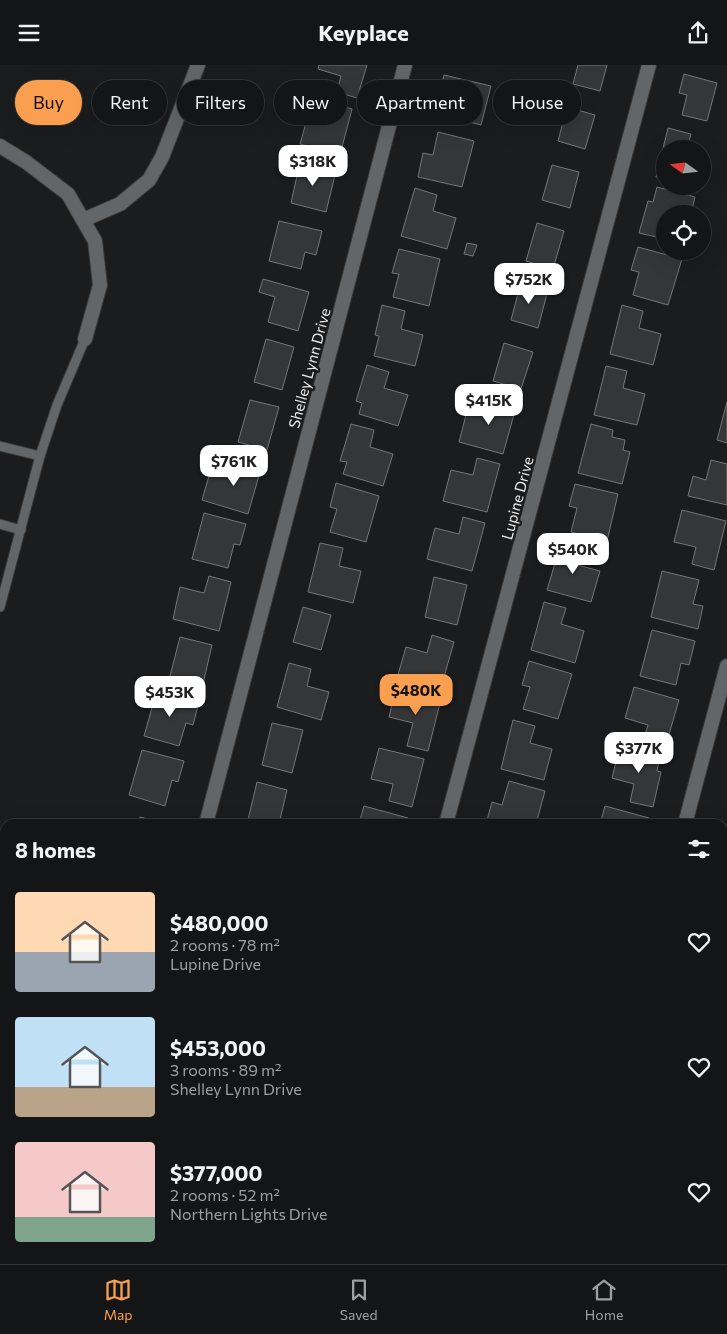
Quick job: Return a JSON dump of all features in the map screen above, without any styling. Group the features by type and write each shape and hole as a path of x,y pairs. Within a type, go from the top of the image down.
{"street":[{"path":"83,220 120,205 149,180 162,157 198,65"},
{"name":"Shelley Lynn Drive","path":"207,819 405,65"},
{"name":"Lupine Drive","path":"447,819 650,65"},
{"path":"0,146 26,162 68,194 95,241 100,285 85,339"},
{"path":"686,819 727,666"}],"lane":[{"path":"0,607 40,455 85,339"},
{"path":"0,446 40,455"},
{"path":"0,524 21,530"}],"building":[{"path":"319,65 367,65 362,80 357,80 357,98 347,95 347,80 340,80 341,76 318,69"},
{"path":"578,65 607,65 600,91 581,86 581,80 574,80"},
{"path":"684,74 717,83 707,121 682,115 687,95 679,93"},
{"path":"444,75 465,80 443,80"},
{"path":"483,84 491,86 483,117"},
{"path":"347,108 352,109 340,155 300,144 305,125 347,125"},
{"path":"581,111 595,115 585,149 558,141 562,125 581,125"},
{"path":"668,128 691,134 689,140 665,140"},
{"path":"438,132 474,141 462,187 418,177 423,153 433,155"},
{"path":"300,162 336,171 326,212 291,203"},
{"path":"552,165 579,172 570,208 542,200"},
{"path":"415,188 437,195 433,211 456,218 447,249 401,236"},
{"path":"656,191 656,195 687,195 695,197 693,205 656,205 656,237 639,233 648,201 653,202"},
{"path":"279,221 322,231 316,255 305,252 301,269 269,261"},
{"path":"537,223 564,231 553,269 526,261"},
{"path":"467,243 477,245 473,256 464,254"},
{"path":"638,247 656,252 656,260 682,260 668,305 633,295 639,272 631,270"},
{"path":"399,249 440,259 429,306 393,297 399,274 392,273"},
{"path":"263,279 309,292 298,331 268,322 275,297 259,292"},
{"path":"521,282 548,290 538,328 511,320"},
{"path":"382,305 405,311 401,329 423,335 415,366 374,356 379,336 375,335"},
{"path":"622,305 643,311 639,328 661,334 653,365 610,354"},
{"path":"266,339 294,347 282,390 254,382"},
{"path":"504,343 533,352 521,389 493,381"},
{"path":"367,365 389,372 384,388 408,395 398,426 359,414 362,403 356,401"},
{"path":"606,366 627,371 623,388 645,394 637,425 594,415"},
{"path":"484,398 516,407 503,454 459,442 467,411 479,414"},
{"path":"250,400 279,407 267,450 238,442"},
{"path":"727,402 727,443 717,440"},
{"path":"351,424 374,430 370,447 393,454 383,486 343,474 347,462 340,461"},
{"path":"591,424 613,430 612,437 625,440 623,450 630,452 622,484 578,473"},
{"path":"241,458 262,465 248,514 202,500 211,469 236,476"},
{"path":"477,458 500,464 487,512 443,501 451,470 473,475"},
{"path":"711,460 727,464 727,505 688,496 693,476 706,480"},
{"path":"336,483 379,496 366,542 330,532 337,509 330,507"},
{"path":"575,484 618,494 607,541 571,532 577,508 569,506"},
{"path":"682,510 726,521 714,570 692,564 696,547 674,542"},
{"path":"204,513 246,524 240,545 234,544 228,568 192,559"},
{"path":"463,517 485,523 472,571 427,559 435,528 459,534"},
{"path":"320,543 343,548 339,566 361,571 353,603 308,592"},
{"path":"561,543 582,549 577,565 600,571 591,602 547,590"},
{"path":"662,571 699,580 693,604 703,606 698,629 651,617"},
{"path":"209,576 231,582 219,631 173,619 180,587 204,593"},
{"path":"434,577 467,585 457,625 425,617"},
{"path":"544,602 566,608 561,624 584,631 575,663 531,650"},
{"path":"303,607 331,615 321,650 293,642"},
{"path":"652,630 695,641 689,665 681,663 676,685 640,676"},
{"path":"432,635 454,642 440,691 397,678 406,647 427,653"},
{"path":"180,637 212,645 203,684 170,676"},
{"path":"529,661 572,674 558,719 523,709 530,687 522,685"},
{"path":"289,663 311,669 307,686 329,692 321,720 277,707"},
{"path":"634,687 679,700 665,748 643,741 648,725 625,718"},
{"path":"396,688 441,699 428,751 407,746 413,723 389,717"},
{"path":"157,690 199,702 193,725 186,723 179,746 144,736"},
{"path":"513,720 535,726 530,743 552,749 544,780 501,769"},
{"path":"272,723 303,730 292,773 262,765"},
{"path":"620,746 660,756 657,771 661,772 653,807 630,802 634,784 612,778"},
{"path":"379,748 424,759 412,807 389,801 393,784 371,779"},
{"path":"142,750 184,761 178,782 172,780 165,806 129,795"},
{"path":"509,781 545,791 537,819 487,819 492,802 502,805"},
{"path":"257,782 287,790 280,819 248,819"},
{"path":"364,806 408,818 408,819 360,819"},
{"path":"605,806 649,818 649,819 601,819"}]}
